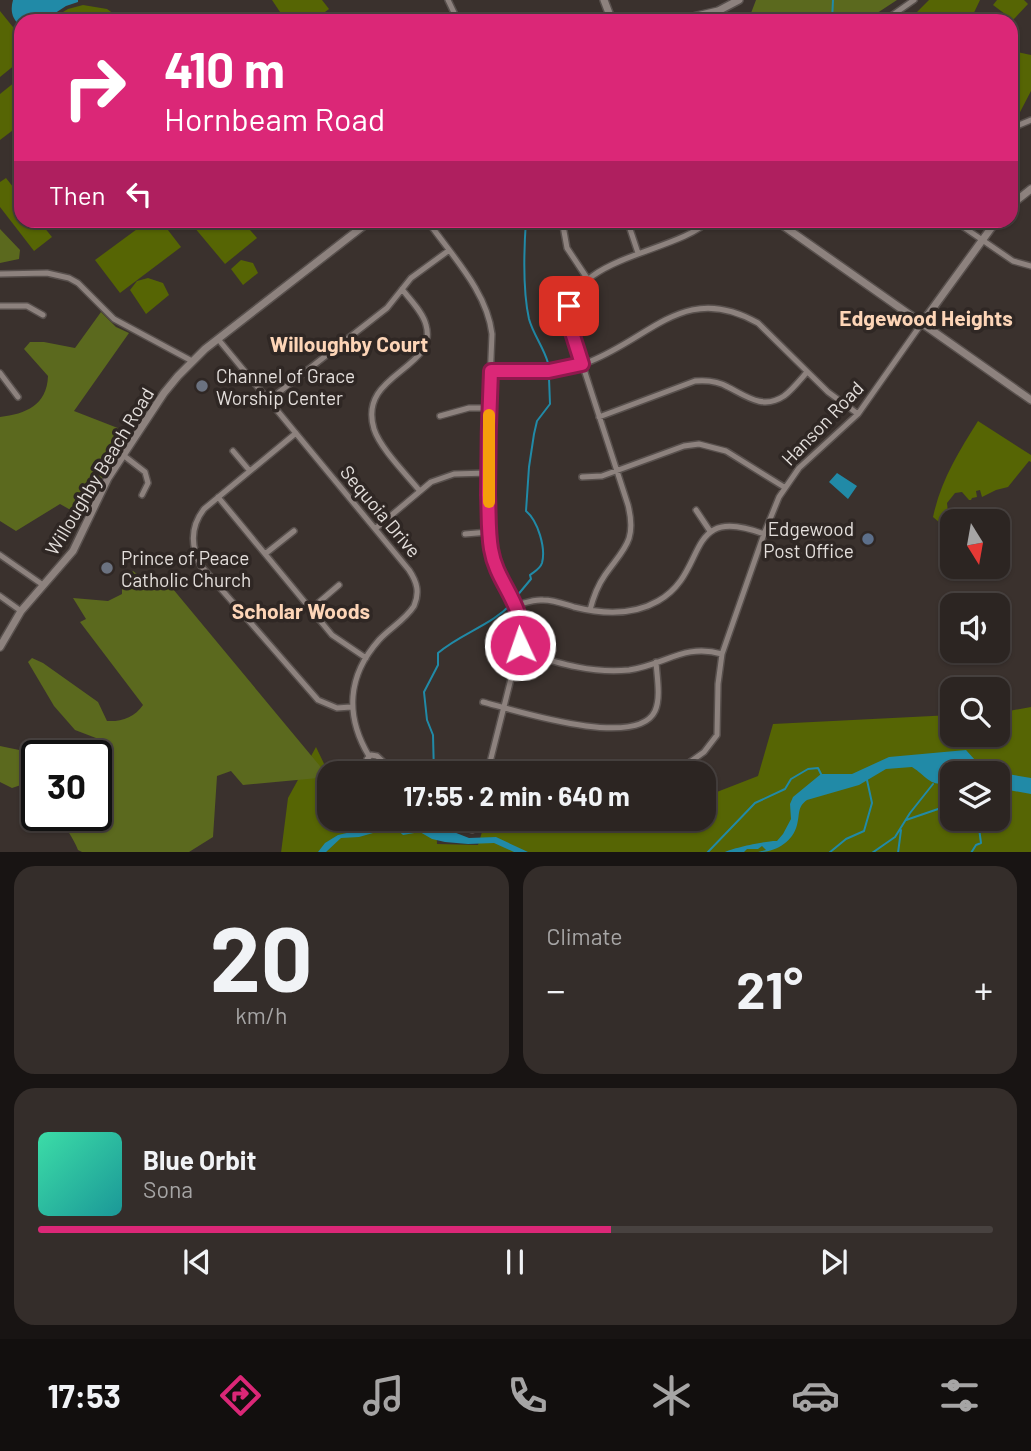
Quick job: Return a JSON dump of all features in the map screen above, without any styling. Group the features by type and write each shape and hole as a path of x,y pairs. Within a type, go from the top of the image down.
{"street":[{"path":"705,14 739,0"},
{"path":"894,14 914,0"},
{"name":"Willoughby Beach Road","path":"0,647 21,611 73,551 102,489 164,393 192,361 218,339 362,228"},
{"path":"432,228 477,290 489,316 492,334 489,532 495,564 517,606 522,635 490,761"},
{"path":"563,228 567,248 589,281"},
{"path":"630,228 638,253"},
{"path":"590,610 599,585 624,552 630,536 630,511 569,323 569,306 574,294 604,270 638,253 683,237 697,228"},
{"path":"786,228 1031,400"},
{"path":"965,228 1013,261 1031,266"},
{"name":"Hanson Road","path":"692,761 705,752 714,741 718,729 717,698 722,654 764,534 784,487 805,462 858,414 991,228"},
{"path":"269,400 387,308 411,278 448,251"},
{"path":"0,274 47,274 68,278 78,284 114,319 192,361"},
{"path":"402,289 425,322 428,334 426,344 416,359 384,384 374,403 372,416 376,435 419,491"},
{"path":"0,306 27,306 43,315"},
{"path":"491,371 549,371 582,364 597,359 666,318 690,309 715,307 758,323 807,372 858,414"},
{"name":"Sequoia Drive","path":"218,339 415,578 418,597 411,610 381,638 366,658 356,679 351,708 357,733 369,756 368,761"},
{"path":"599,417 695,381 709,380 756,401 772,401 782,397 807,372"},
{"path":"0,373 18,397"},
{"path":"440,416 460,410 489,408"},
{"path":"296,433 202,511 194,528 194,549 201,566 318,700 337,708 351,708"},
{"path":"582,477 593,477 684,446 699,444 726,451 784,487"},
{"path":"233,451 249,470"},
{"path":"123,455 145,472 148,483 142,495"},
{"path":"375,529 419,491 444,476 488,473"},
{"path":"218,497 335,638 366,658"},
{"path":"696,510 710,531"},
{"path":"517,606 544,600 590,610 626,611 660,601 682,581 699,545 710,531 731,525 764,534"},
{"path":"265,554 294,531"},
{"path":"465,534 489,532"},
{"path":"0,555 43,585"},
{"path":"311,609 339,585"},
{"path":"0,596 21,611"},
{"path":"519,651 589,670 631,670 695,650 722,654"},
{"path":"482,702 576,726 620,727 643,723 652,716 657,707 656,662"},
{"path":"369,756 377,756 382,761"}],"green space":[{"path":"272,0 322,0 329,9 322,14 281,14"},
{"path":"756,0 897,0 876,14 751,14"},
{"path":"929,0 980,0 973,14 915,14"},
{"path":"997,0 1024,0 1028,4 1018,15 1005,14 993,5"},
{"path":"83,5 107,9 114,14 60,14"},
{"path":"0,11 14,28 14,66 0,77"},
{"path":"1018,52 1031,55 1031,91 1018,116"},
{"path":"14,83 14,129 0,140 0,94"},
{"path":"6,178 14,188 14,225 0,207 0,182"},
{"path":"16,228 45,228 52,237 34,251"},
{"path":"138,228 166,228 181,247 120,293 95,260"},
{"path":"195,228 248,228 257,238 225,264"},
{"path":"0,229 20,250 19,259 0,263"},
{"path":"241,260 253,263 258,273 243,285 231,269"},
{"path":"148,278 163,283 169,295 146,314 130,290 137,281"},
{"path":"101,312 116,327 129,333 74,411 128,432 83,517 60,504 16,531 0,521 0,417 26,410 39,401 47,386 48,376 24,349 30,342 75,348"},
{"path":"978,421 1031,455 1031,462 1029,461 1008,487 982,497 980,490 976,491 977,497 971,500 962,492 955,493 947,503 948,509 940,509 940,523 933,517 936,504 957,456"},
{"path":"133,571 150,584 168,583 317,763 317,778 243,785 231,771 217,776 213,837 189,852 78,850 68,831 112,831 112,740 97,740 75,730 54,706 28,662 32,658 43,663 98,702 107,721 132,716 143,705 80,622 86,619 73,598 108,601 122,594 122,583"},
{"path":"1031,707 1031,852 281,852 288,798 316,747 323,761 317,761 317,831 436,831 437,844 478,845 482,831 716,831 716,792 758,776 773,724 940,716 940,747 1010,747 1010,711"},
{"path":"0,746 21,750 21,785 12,788 0,782"}],"water":[{"path":"13,0 78,0 54,14 14,14 14,18"},
{"path":"837,473 857,486 848,499 829,482"},
{"path":"966,750 976,761 940,761 940,784 930,781 912,767 886,769 859,785 807,800 800,808 795,831 787,841 776,848 758,852 766,850 762,846 744,852 725,852 777,841 791,819 790,804 793,797 821,774 852,774 889,757"},
{"path":"1010,774 1031,778 1031,794 1010,790"},
{"path":"356,831 380,831 359,837 341,838 326,852 318,852 325,843 338,835"},
{"path":"398,831 451,831 469,838 496,837 528,852 514,852 494,843 445,842 420,832 403,835"}],"waterway":[{"path":"832,14 833,0"},
{"path":"526,228 524,270 527,308 531,325 548,363"},
{"path":"516,597 531,579 530,575 540,567 543,557 537,528 526,511 534,434 537,421 550,404 549,378"},
{"path":"434,761 433,735 427,720 424,692 438,665 438,653 496,617 513,602"},
{"path":"708,852 755,803 785,789 791,779 808,769 818,768 821,774"},
{"path":"830,852 846,839 864,831 872,803 867,780"},
{"path":"873,852 895,837 933,784"},
{"path":"906,820 940,808"},
{"path":"898,852 901,830"},
{"path":"972,852 981,843 979,831"}],"slow traffic":[{"path":"489,415 489,502"}],"place":[{"name":"Channel of Grace Worship Center","path":"202,386"},
{"name":"Edgewood Post Office","path":"868,539"},
{"name":"Prince of Peace Catholic Church","path":"107,568"}],"district":[{"name":"Edgewood Heights","path":"926,317"},
{"name":"Willoughby Court","path":"349,343"},
{"name":"Scholar Woods","path":"301,610"}],"route":[{"path":"520,645 522,635 517,606 498,573 490,545 488,452 491,371 549,371 582,364 569,323 569,306"}]}
